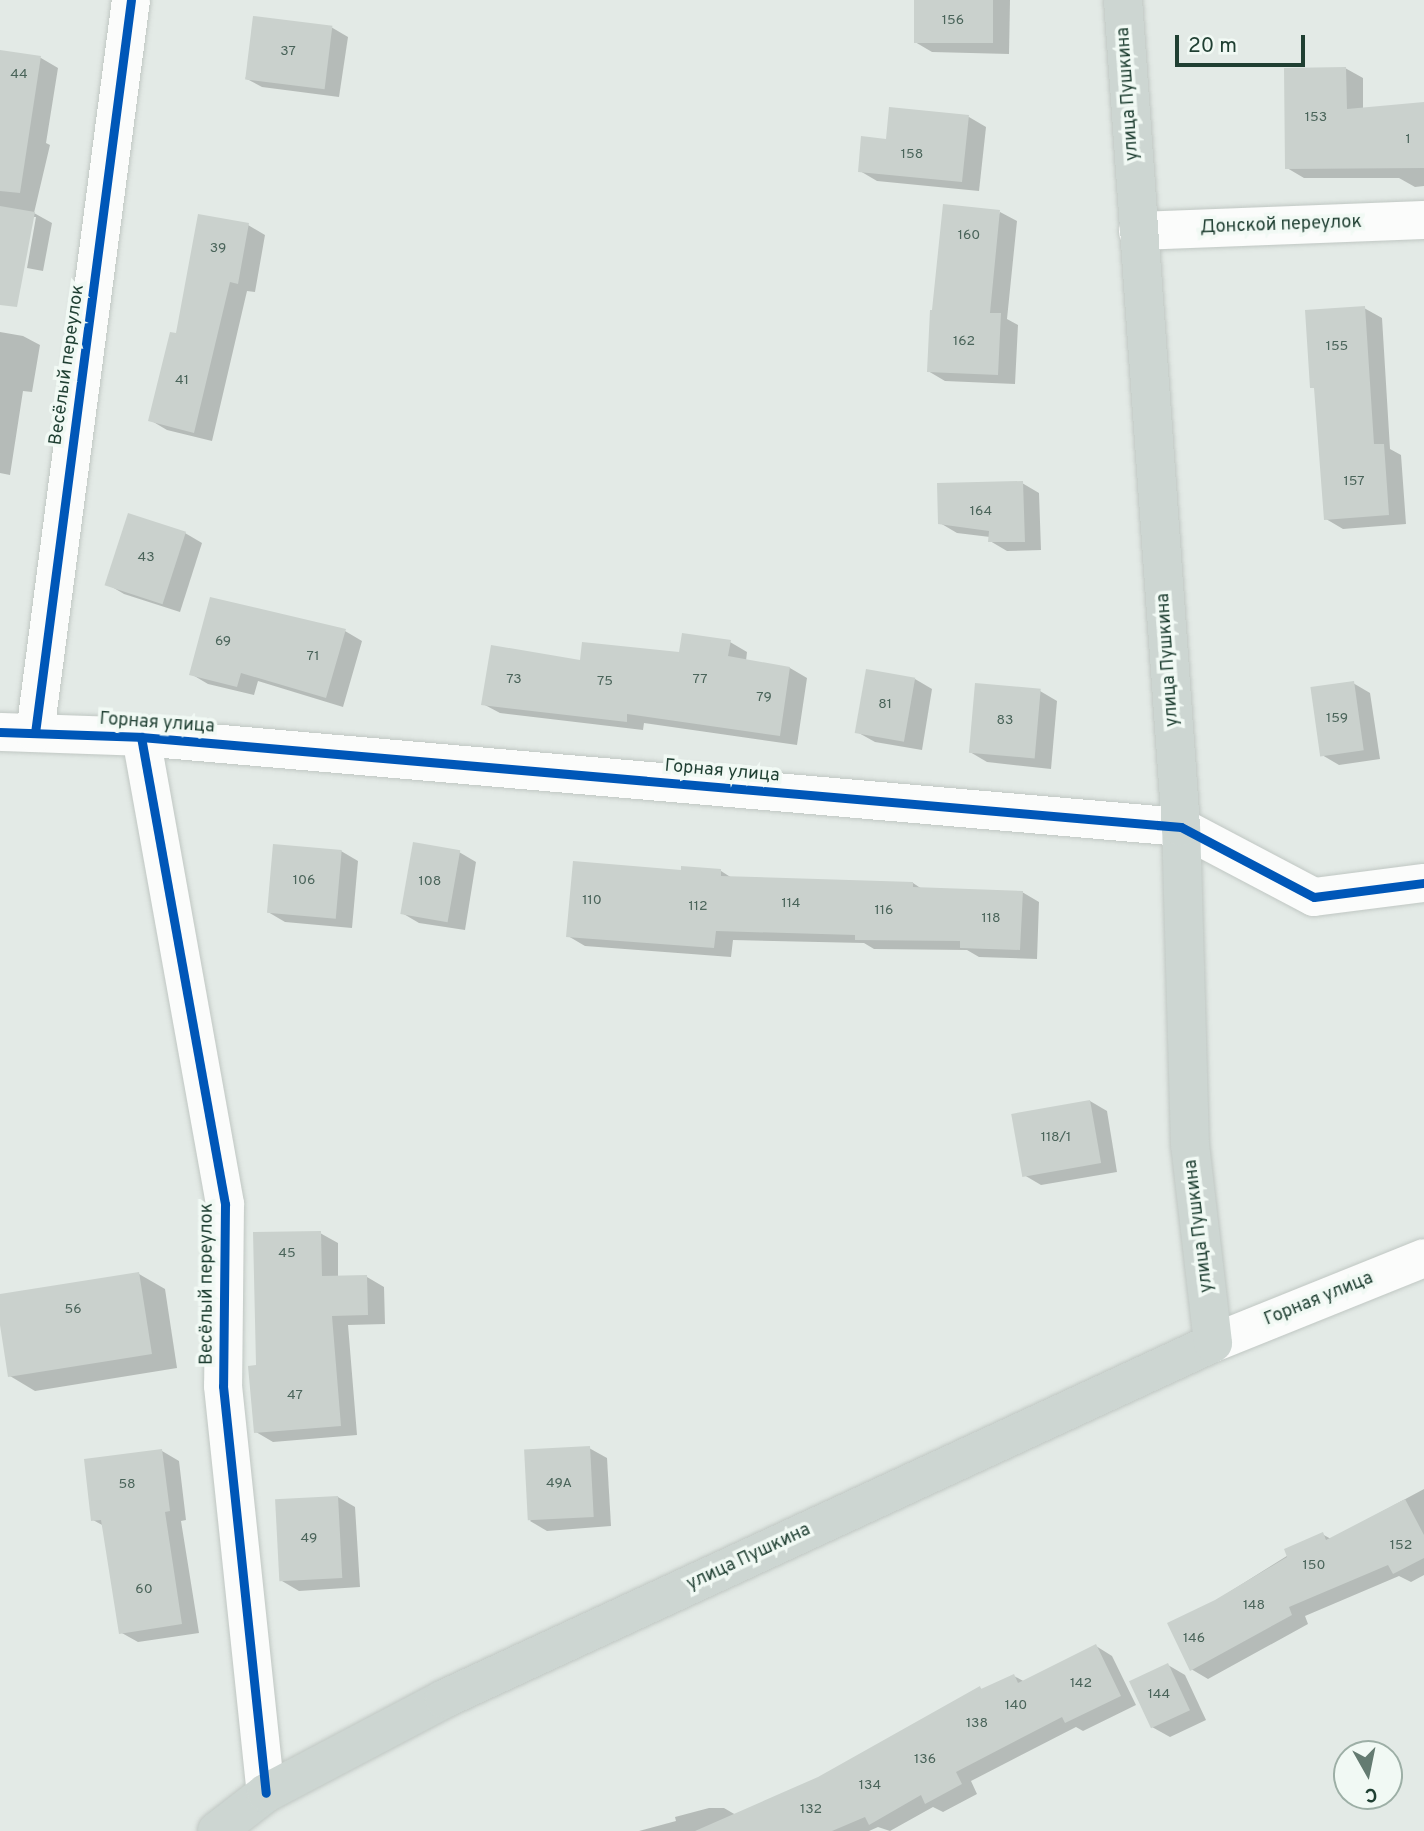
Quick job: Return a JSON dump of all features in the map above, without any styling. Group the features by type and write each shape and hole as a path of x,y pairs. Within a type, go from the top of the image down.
{"main road":[{"name":"улица Пушкина","path":"217,1831 266,1793 443,1699 1213,1343 1190,1144 1181,827 1123,0"}],"street":[{"name":"Весёлый переулок","path":"18,733 131,0"},
{"name":"Донской переулок","path":"1138,231 1424,220"},
{"name":"Горная улица","path":"18,733 141,737 1181,827 1314,897 1424,883"},
{"name":"Весёлый переулок","path":"141,737 225,1204 223,1386 266,1793"},
{"name":"Горная улица","path":"1213,1343 1424,1258"}],"building":[{"path":"914,0 993,0 993,43 914,43"},
{"path":"253,16 332,26 325,89 245,80"},
{"path":"0,50 41,56 20,193 0,191"},
{"path":"1346,67 1347,109 1424,102 1424,168 1285,169 1284,68"},
{"path":"889,107 969,115 962,182 858,172 861,136 886,139"},
{"path":"943,204 1000,210 990,313 1001,313 998,375 927,372 930,310"},
{"path":"0,206 35,212 17,307 0,305"},
{"path":"198,214 249,223 238,284 230,282 194,433 148,421 170,332 176,333"},
{"path":"1365,306 1374,444 1384,444 1389,515 1324,520 1305,310"},
{"path":"1023,481 1025,542 988,542 989,531 938,524 937,483"},
{"path":"128,513 186,532 163,604 105,585"},
{"path":"210,597 346,629 326,698 241,673 237,687 189,675"},
{"path":"682,633 731,640 728,656 790,667 780,736 627,714 627,722 481,705 491,645 580,660 582,642 679,652"},
{"path":"866,669 915,678 904,742 855,733"},
{"path":"1354,681 1364,750 1320,756 1310,687"},
{"path":"975,683 1041,689 1035,758 969,753"},
{"path":"413,842 460,850 448,922 400,914"},
{"path":"273,844 342,850 336,919 267,913"},
{"path":"573,861 681,870 681,866 721,869 721,876 913,882 913,887 1023,891 1020,950 960,948 960,941 855,940 855,935 716,931 714,948 566,937"},
{"path":"1090,1100 1101,1163 1022,1177 1011,1114"},
{"path":"321,1231 322,1276 367,1275 368,1315 332,1316 341,1426 254,1433 248,1366 256,1365 253,1232"},
{"path":"139,1272 152,1354 8,1377 0,1325 0,1294"},
{"path":"590,1446 594,1517 528,1520 524,1449"},
{"path":"162,1449 170,1511 165,1512 182,1624 119,1634 101,1520 91,1521 84,1459"},
{"path":"338,1496 342,1578 279,1581 275,1499"},
{"path":"1405,1499 1424,1535 1424,1558 1393,1574 1388,1565 1289,1607 1292,1615 1190,1671 1167,1623 1215,1600 1287,1557 1284,1549 1323,1532 1326,1540"},
{"path":"1096,1644 1121,1696 1065,1723 1062,1717 956,1772 962,1784 925,1804 921,1795 869,1825 865,1817 832,1831 695,1831 818,1777 980,1686 981,1689 1014,1674 1018,1683"},
{"path":"1168,1663 1190,1710 1151,1728 1129,1681"}],"cycle path":[{"path":"35,733 131,0"},
{"path":"0,732 141,737 1181,827 1314,897 1424,883"},
{"path":"141,737 225,1204 223,1386 266,1793"}]}
